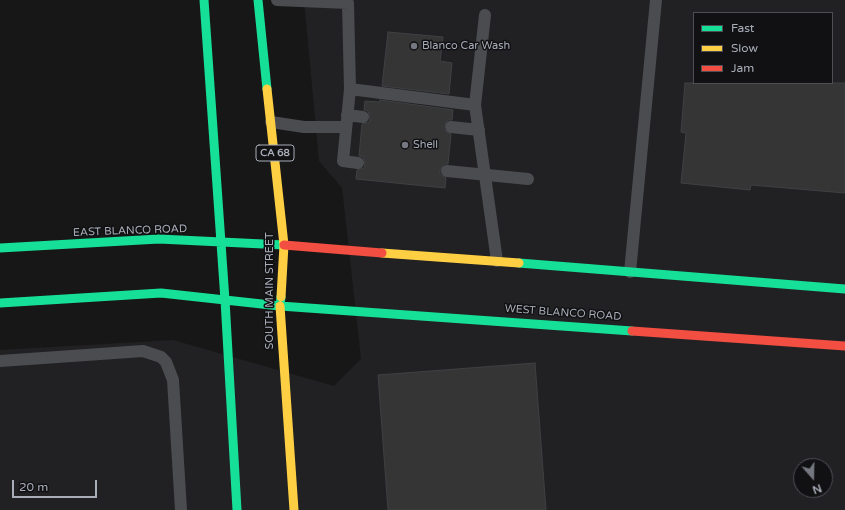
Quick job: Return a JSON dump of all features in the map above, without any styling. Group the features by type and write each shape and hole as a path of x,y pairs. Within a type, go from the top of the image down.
{"main road":[{"path":"204,0 222,242 237,510"},
{"name":"SOUTH MAIN STREET","path":"258,0 284,245 280,306 294,510"},
{"name":"EAST BLANCO ROAD","path":"0,248 154,240 284,245"},
{"path":"284,245 845,289"},
{"path":"0,303 162,293 280,306"},
{"name":"WEST BLANCO ROAD","path":"280,306 845,346"}],"lane":[{"path":"277,0 348,3 350,89 343,161 358,163"},
{"path":"630,272 656,0"},
{"path":"485,16 475,105 497,261"},
{"path":"350,89 475,105"},
{"path":"272,122 304,127 347,121 363,117"},
{"path":"451,127 479,130"},
{"path":"447,171 528,179"},
{"path":"0,361 143,351 160,357 166,362 173,380 181,510"}],"shaded area":[{"path":"304,0 845,0 845,510 0,510 0,350 173,340 334,386 361,359 342,188 319,161"}],"building":[{"path":"388,32 443,37 440,61 452,63 449,94 382,86"},
{"path":"685,83 845,83 845,193 751,185 750,190 681,183 686,133 681,132"},
{"name":"Shell","path":"380,100 453,110 452,120 448,120 444,126 444,130 451,134 448,164 444,164 440,170 440,174 446,178 445,188 356,179 357,170 364,168 365,164 363,157 359,156 362,124 369,122 370,118 368,111 364,110 365,101 380,102"},
{"path":"535,363 546,510 388,510 378,375"}],"traffic: fast":[{"path":"204,0 225,300"},
{"path":"258,0 267,89"},
{"path":"0,248 159,239 284,245"},
{"path":"519,263 845,289"},
{"path":"0,303 161,293 280,306 281,297"},
{"path":"225,300 237,510"},
{"path":"280,306 632,331"}],"traffic: slow":[{"path":"267,89 284,245 281,297"},
{"path":"382,253 519,263"},
{"path":"280,306 294,510"}],"traffic: jam":[{"path":"284,245 382,253"},
{"path":"632,331 845,346"}],"place":[{"name":"Blanco Car Wash","path":"414,46"},
{"name":"Shell","path":"405,145"}]}
